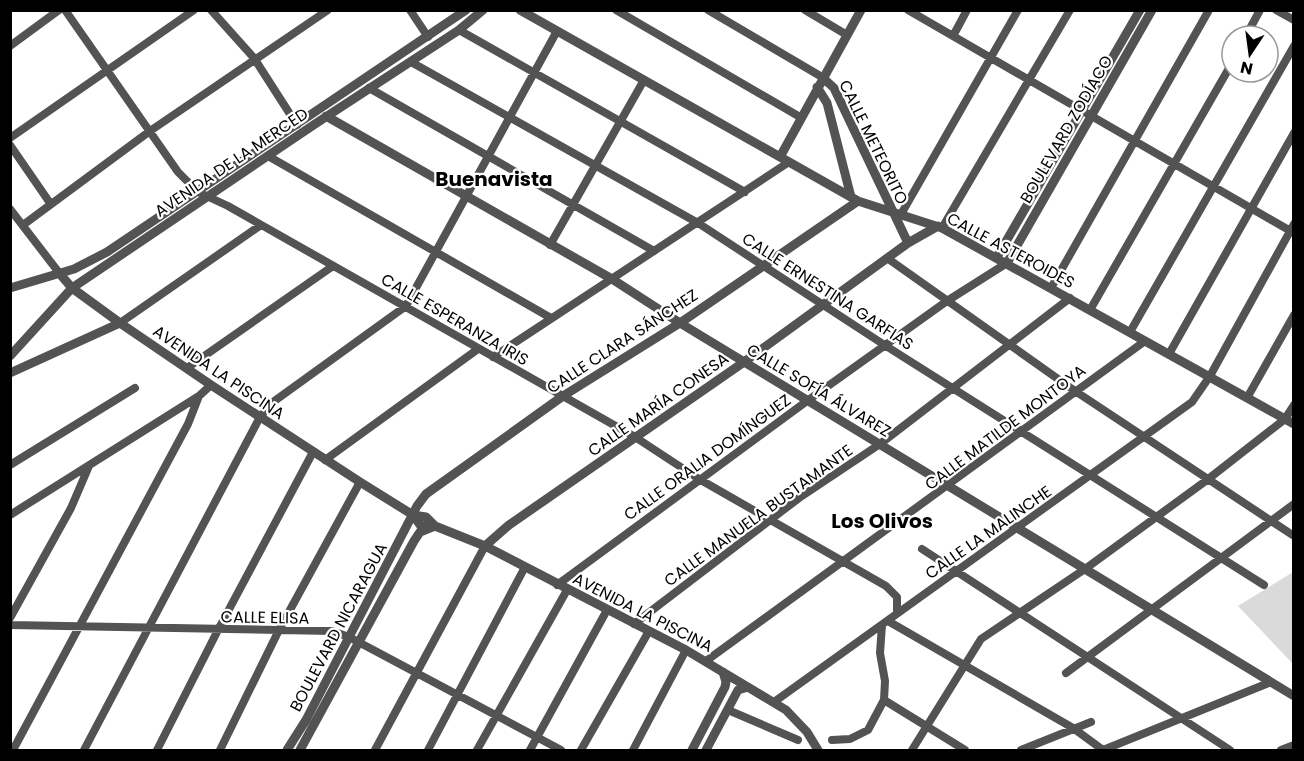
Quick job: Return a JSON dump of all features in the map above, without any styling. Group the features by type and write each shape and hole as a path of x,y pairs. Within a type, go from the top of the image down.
{"street":[{"path":"10,46 59,10"},
{"name":"CALLE ESPERANZA IRIS","path":"65,10 109,69 178,172 202,194 406,306 635,437 699,479 891,589 897,597 897,614"},
{"path":"10,138 194,10"},
{"path":"211,10 254,58 297,124"},
{"path":"23,225 150,131 254,58 328,10"},
{"path":"410,10 428,37"},
{"name":"AVENIDA DE LA MERCED","path":"10,356 72,288 297,124 466,10"},
{"name":"AVENIDA DE LA MERCED","path":"10,288 60,274 107,252 268,156 459,30 483,10"},
{"name":"CALLE ASTEROIDES","path":"520,10 854,199 896,215 940,227 1289,422"},
{"path":"616,10 800,117"},
{"name":"CALLE METEORITO","path":"708,10 829,81 908,243"},
{"path":"805,10 847,35"},
{"path":"780,157 822,77 861,10"},
{"path":"953,36 967,10"},
{"path":"896,215 1018,10"},
{"path":"940,227 1070,10"},
{"name":"BOULEVARD ZODÍACO","path":"1007,263 1140,10"},
{"name":"BOULEVARD ZODÍACO","path":"997,257 1152,10"},
{"path":"1051,288 1209,10"},
{"path":"1252,24 1260,10"},
{"path":"1276,10 1293,20"},
{"path":"912,12 1251,208 1292,229"},
{"path":"459,30 745,192"},
{"path":"84,750 260,417 273,402 406,306 490,157 557,31"},
{"path":"1130,332 1293,46"},
{"name":"CALLE ERNESTINA GARFIAS","path":"411,62 698,223 823,306 1264,585"},
{"path":"550,245 644,80"},
{"path":"1090,310 1172,162 1220,83"},
{"name":"CALLE METEORITO","path":"817,87 827,103 854,199"},
{"path":"369,88 654,251"},
{"name":"CALLE SOFÍA ÁLVAREZ","path":"326,116 612,279 807,401 949,485 1293,696"},
{"path":"1169,354 1219,269 1293,133"},
{"path":"10,145 50,203"},
{"path":"268,156 551,318"},
{"path":"494,357 789,162"},
{"name":"CALLE CLARA SÁNCHEZ","path":"413,515 421,499 433,489 563,396 680,323 854,199"},
{"path":"10,209 60,274"},
{"path":"10,373 120,323 261,225"},
{"name":"CALLE MARÍA CONESA","path":"486,546 509,525 744,362 908,243 940,227"},
{"name":"CALLE LA MALINCHE","path":"774,702 1091,476 1142,435 1192,402 1210,376 1292,229"},
{"path":"992,271 997,257"},
{"path":"887,258 1075,391 1293,536"},
{"name":"CALLE ORALIA DOMÍNGUEZ","path":"557,585 807,401 947,301 1007,263"},
{"path":"187,368 333,266"},
{"name":"AVENIDA LA PISCINA","path":"60,274 72,288 120,323 325,460 413,515 421,526 435,526 486,546 706,661 743,688 774,702 794,717 818,750"},
{"name":"CALLE MANUELA BUSTAMANTE","path":"634,624 770,520 880,444 1070,298"},
{"path":"1247,398 1293,315"},
{"name":"CALLE MATILDE MONTOYA","path":"706,661 1145,340"},
{"path":"325,460 478,349"},
{"path":"10,515 199,396 211,385"},
{"path":"10,465 135,388"},
{"path":"13,750 188,424 199,396"},
{"path":"912,750 981,639 1085,569 1155,516 1289,422 1293,405"},
{"path":"157,750 313,452"},
{"path":"10,618 71,508 89,464"},
{"path":"220,750 279,630 360,482"},
{"path":"1066,672 1293,504"},
{"name":"BOULEVARD NICARAGUA","path":"287,750 413,515"},
{"name":"BOULEVARD NICARAGUA","path":"300,750 414,541 420,532 435,526"},
{"path":"375,750 486,546"},
{"path":"922,549 1084,657 1230,750"},
{"path":"428,750 525,567"},
{"path":"477,750 567,590"},
{"path":"530,750 607,610"},
{"path":"832,740 850,739 862,735 871,725 884,700 885,681 880,653 885,623 1073,729 1103,750 1271,682"},
{"name":"CALLE ELISA","path":"10,625 328,631 349,637 561,750"},
{"path":"581,750 649,631"},
{"path":"633,750 686,650"},
{"path":"692,750 726,684 723,672"},
{"path":"706,750 743,688 734,684 726,684"},
{"path":"884,700 927,729 965,750"},
{"path":"728,710 798,740"},
{"path":"1021,750 1091,722"},
{"path":"1281,750 1293,745"}],"shaded area":[{"path":"1293,572 1293,664 1238,606"}],"district":[{"name":"Buenavista","path":"494,179"},
{"name":"Los Olivos","path":"882,521"}]}
